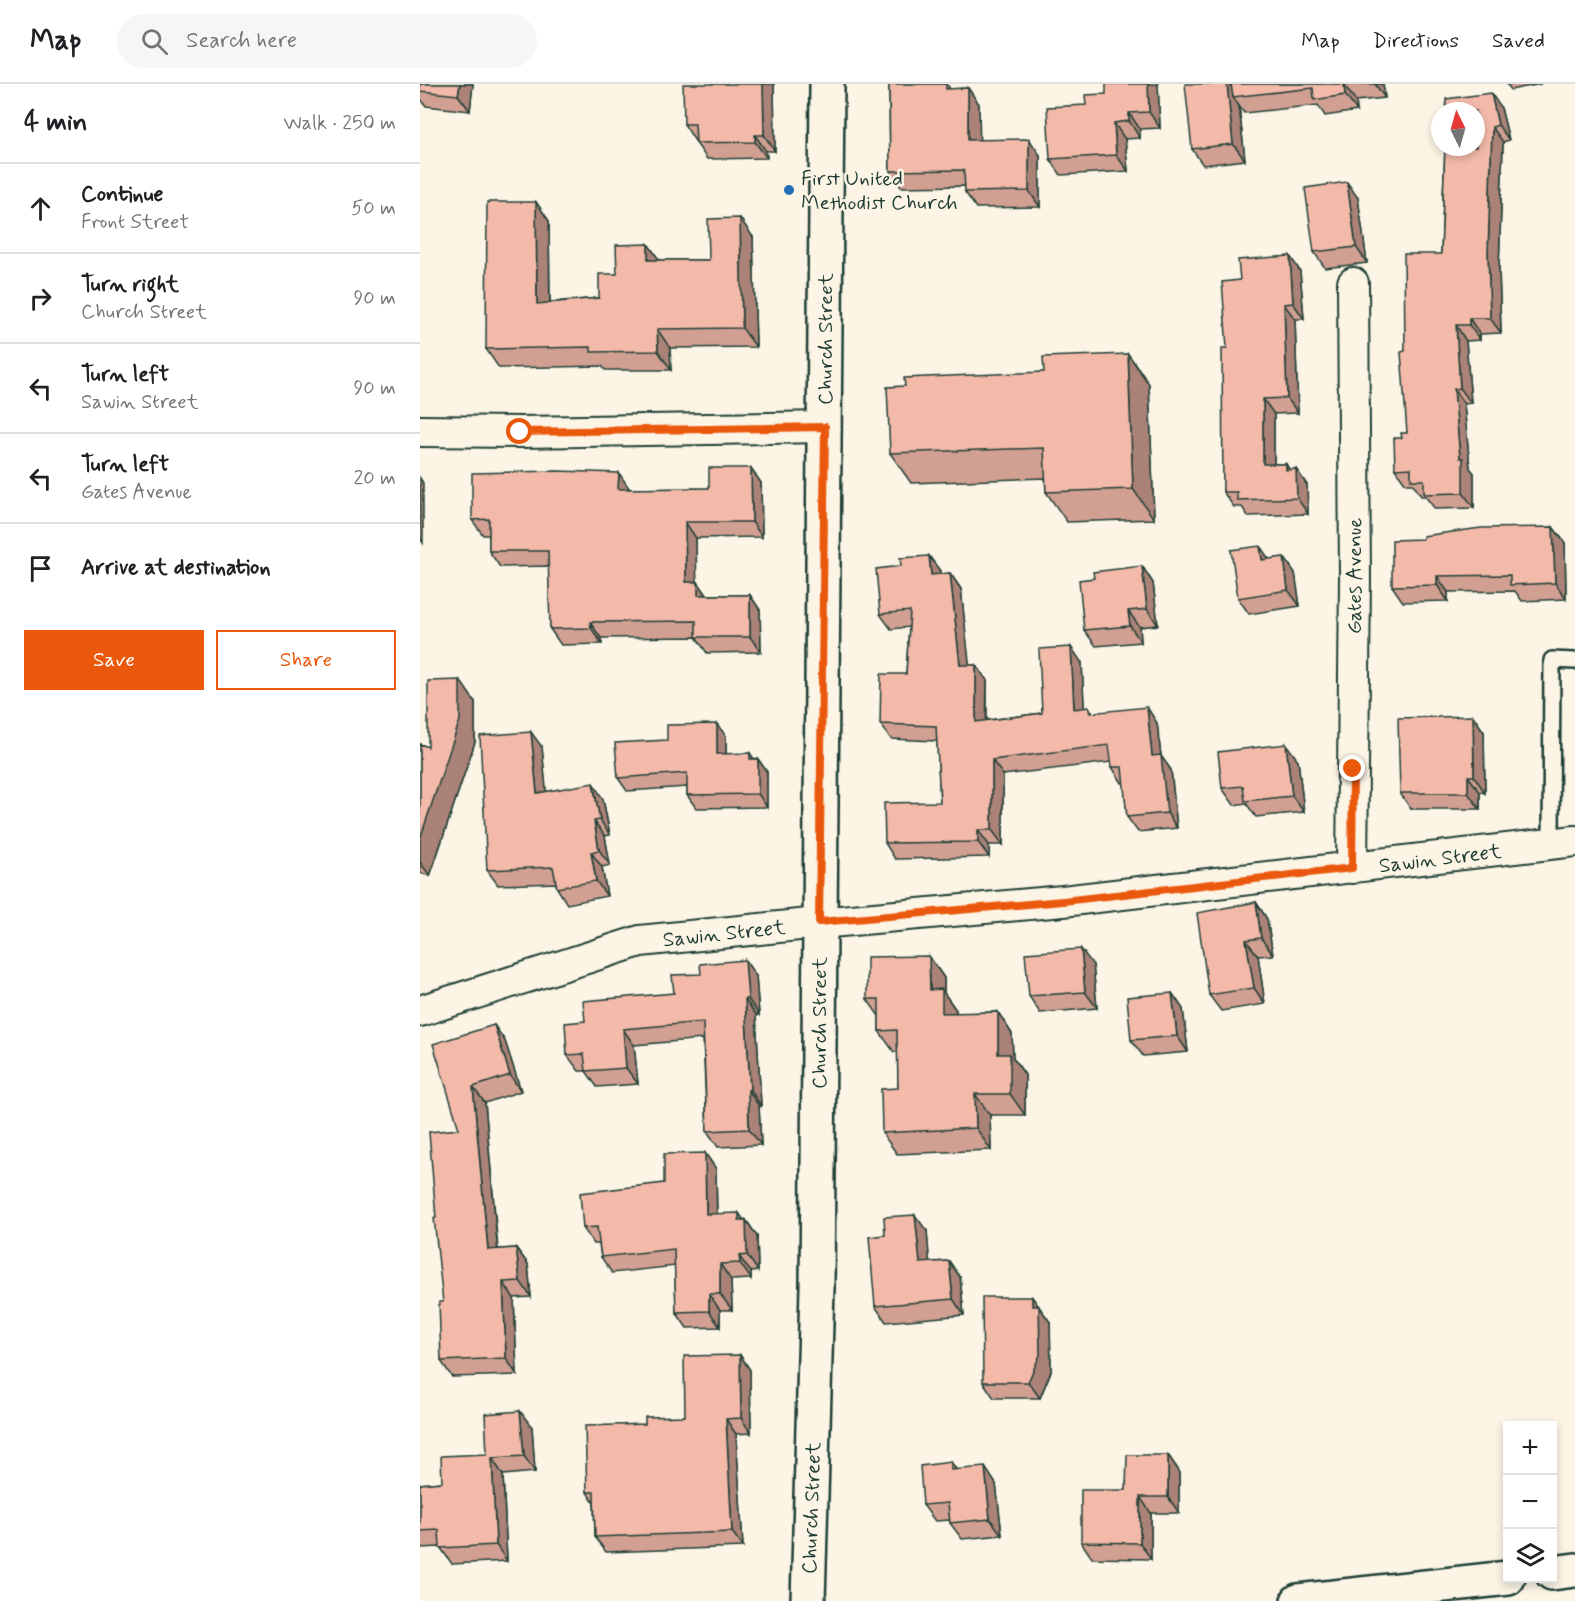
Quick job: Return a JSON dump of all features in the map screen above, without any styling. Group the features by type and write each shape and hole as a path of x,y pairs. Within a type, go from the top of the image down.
{"street":[{"name":"Church Street","path":"808,1601 817,1288 827,84"},
{"name":"Gates Avenue","path":"1352,868 1355,578 1353,283"},
{"path":"420,431 520,432 825,427"},
{"name":"Sawin Street","path":"420,1011 640,941 819,922 1063,901 1563,843"},
{"path":"1557,1572 1575,1570"},
{"path":"1298,1601 1503,1579"}],"lane":[{"path":"1563,843 1552,660 1575,661"}],"building":[{"path":"420,84 460,84 458,95 420,91"},
{"path":"683,84 763,84 764,135 755,135 755,142 696,143 695,124 684,124"},
{"path":"889,84 946,84 946,89 968,88 968,140 1029,139 1029,191 965,192 964,170 890,171"},
{"path":"1106,84 1148,84 1149,112 1129,113 1129,121 1114,123 1116,155 1050,159 1047,107 1086,105 1085,95 1106,94"},
{"path":"1185,84 1227,84 1233,144 1192,149"},
{"path":"1231,84 1353,84 1344,85 1345,95 1314,100 1313,88 1233,97"},
{"path":"1491,93 1498,125 1492,127 1488,253 1490,318 1469,318 1469,325 1456,325 1460,388 1454,389 1460,458 1463,458 1463,493 1424,494 1424,480 1411,480 1411,468 1395,469 1394,438 1402,438 1401,433 1407,433 1401,352 1405,351 1404,254 1441,254 1445,156 1485,156 1485,102 1446,102 1446,99"},
{"path":"1347,182 1356,247 1314,252 1305,188"},
{"path":"487,202 536,202 537,304 599,298 599,274 617,274 616,245 648,244 648,260 709,260 708,219 740,218 742,328 657,329 658,351 591,352 591,347 486,349"},
{"path":"1290,256 1293,303 1284,304 1287,398 1263,399 1263,464 1286,464 1286,470 1296,469 1297,498 1237,500 1237,492 1223,492 1222,348 1227,348 1222,282 1240,280 1238,260"},
{"path":"1128,354 1133,489 1046,492 1044,448 890,453 887,387 905,386 904,378 1044,372 1043,357"},
{"path":"709,468 751,468 752,522 685,522 686,582 698,582 698,595 750,595 750,637 696,637 696,621 590,622 591,628 550,629 548,551 489,551 489,519 472,520 472,473 558,471 619,473 618,489 709,488"},
{"path":"1553,527 1555,583 1510,585 1510,575 1437,576 1437,585 1392,586 1392,540 1423,539 1423,536 1481,528"},
{"path":"1260,546 1262,560 1284,557 1288,590 1238,598 1231,550"},
{"path":"929,556 931,575 950,573 960,665 976,665 976,722 1042,713 1039,649 1071,647 1074,709 1089,707 1090,713 1147,707 1152,756 1161,755 1167,813 1127,817 1122,767 1112,767 1109,745 992,760 992,830 978,830 978,842 885,843 884,803 940,802 936,726 880,724 881,674 906,674 910,611 880,614 876,569 901,566 900,558"},
{"path":"1142,566 1147,609 1128,611 1130,626 1084,630 1079,580 1094,578 1093,572"},
{"path":"460,680 460,720 420,839 420,744 428,747 428,681"},
{"path":"1473,716 1474,776 1468,776 1468,793 1400,793 1398,718"},
{"path":"717,724 717,754 750,753 750,759 758,759 758,794 687,795 687,773 618,778 615,743 667,740 667,725"},
{"path":"531,732 537,793 593,783 600,820 594,821 599,850 591,852 596,881 557,888 553,867 487,870 480,736"},
{"path":"1286,744 1292,796 1245,801 1243,786 1222,788 1218,752"},
{"path":"1256,902 1261,938 1246,940 1254,988 1209,995 1197,913"},
{"path":"1081,949 1085,992 1029,996 1025,953"},
{"path":"929,956 930,990 942,989 942,1013 998,1012 998,1054 1010,1054 1010,1094 975,1094 976,1128 882,1133 881,1089 898,1088 897,1030 879,1031 879,999 867,999 867,957"},
{"path":"745,960 748,999 745,999 750,1089 748,1090 749,1129 707,1131 703,1022 623,1029 626,1068 586,1071 584,1054 567,1055 565,1023 585,1021 583,1001 674,993 672,975 701,974 700,964"},
{"path":"1172,993 1177,1036 1131,1040 1127,997"},
{"path":"494,1025 510,1075 473,1087 488,1250 516,1248 520,1281 503,1282 506,1358 441,1361 439,1302 443,1302 434,1218 436,1218 429,1132 459,1129 433,1044"},
{"path":"705,1153 706,1214 739,1213 739,1220 746,1220 747,1255 739,1256 740,1263 720,1264 720,1294 709,1294 709,1311 676,1312 674,1249 601,1257 597,1227 583,1228 580,1193 664,1183 664,1154"},
{"path":"915,1215 920,1263 949,1261 953,1299 875,1306 869,1237 885,1235 884,1217"},
{"path":"982,1297 1032,1297 1032,1306 1039,1306 1040,1355 1028,1382 983,1382"},
{"path":"740,1355 741,1418 726,1419 732,1532 595,1537 594,1492 587,1492 585,1426 645,1424 645,1417 685,1416 684,1356"},
{"path":"520,1411 524,1456 492,1458 496,1545 440,1548 439,1530 420,1531 420,1484 442,1482 441,1456 487,1454 485,1414"},
{"path":"1127,1455 1168,1455 1168,1497 1140,1497 1140,1543 1081,1542 1081,1490 1126,1490"},
{"path":"951,1462 951,1470 985,1467 990,1519 950,1523 948,1503 923,1505 920,1466"}],"place":[{"name":"First United Methodist Church","path":"789,190"}],"route":[{"path":"520,432 825,427 819,922 1063,901 1352,868 1353,769"}]}
